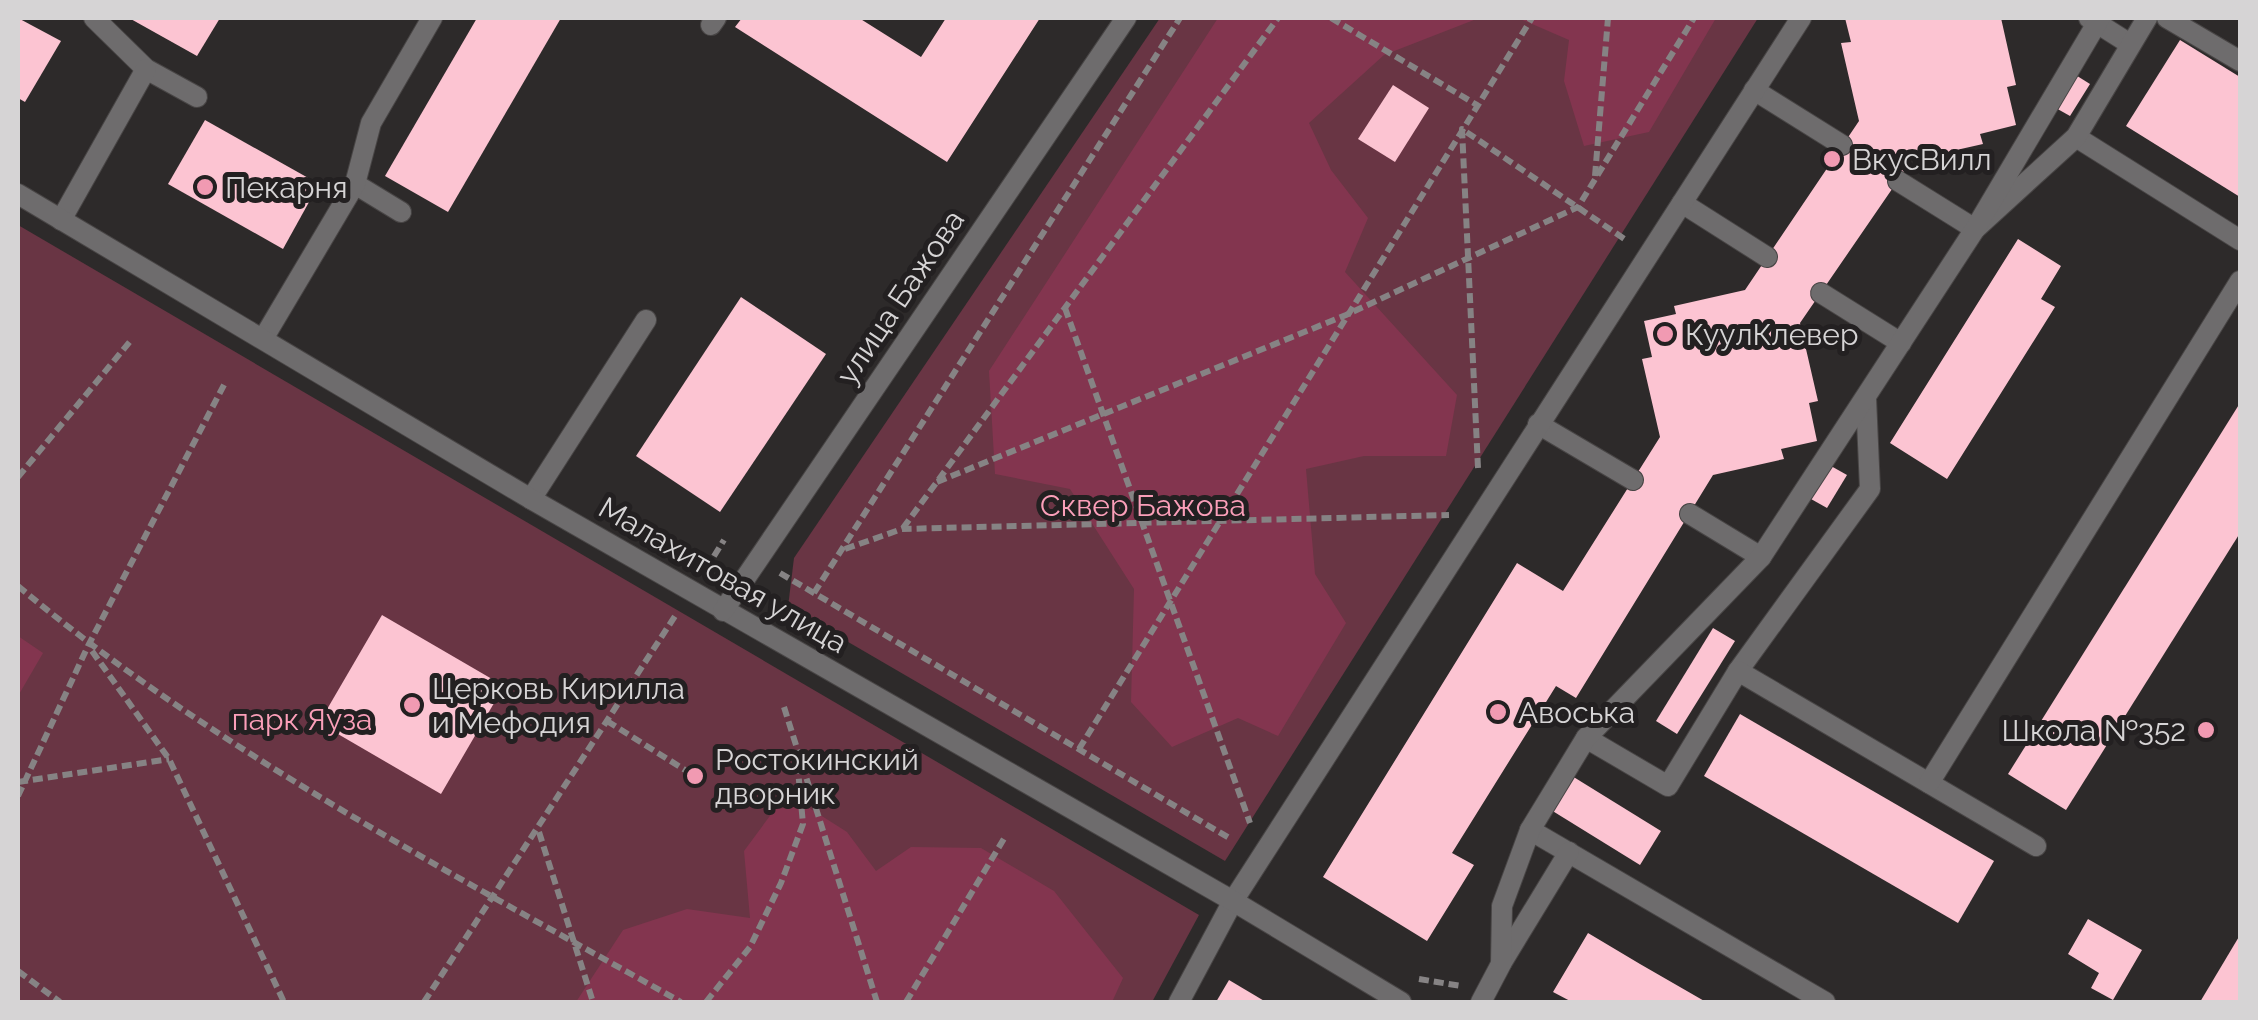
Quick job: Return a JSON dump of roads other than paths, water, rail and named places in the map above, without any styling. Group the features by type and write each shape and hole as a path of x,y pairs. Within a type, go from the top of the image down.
{"street":[{"path":"94,18 146,69 196,97"},
{"path":"263,340 354,184 371,122 432,18"},
{"name":"улица Бажова","path":"723,611 1126,18"},
{"path":"1179,1002 1233,901 1800,18"},
{"path":"1974,229 2076,137 2147,18"},
{"path":"2167,18 2240,61"},
{"path":"1502,964 1502,906 1530,830 1586,738 1761,557 1974,229 2095,19 2130,44"},
{"path":"60,220 146,69"},
{"path":"1754,90 1842,146"},
{"path":"2076,137 2240,240"},
{"path":"1898,181 1974,229"},
{"path":"354,184 402,212"},
{"name":"Малахитовая улица","path":"18,194 531,499 1233,901 1400,1002"},
{"path":"1682,203 1767,257"},
{"path":"1929,783 2240,281"},
{"path":"1821,292 1901,343"},
{"path":"531,499 646,320"},
{"path":"1586,738 1668,786 1738,672 1870,489 1866,398"},
{"path":"1538,424 1632,480"},
{"path":"1690,514 1761,557"},
{"path":"1738,672 2036,846"},
{"path":"1530,830 1825,1002"},
{"path":"1484,998 1569,852"}],"place":[{"name":"ВкусВилл","path":"1832,159"},
{"name":"Пекарня","path":"205,187"},
{"name":"КуулКлевер","path":"1665,334"},
{"name":"Церковь Кирилла и Мефодия","path":"412,705"},
{"name":"Авоська","path":"1498,712"},
{"name":"Школа №352","path":"2206,730"},
{"name":"Ростокинский дворник","path":"695,776"}],"park label":[{"name":"Сквер Бажова","path":"1143,505"},
{"name":"парк Яуза","path":"302,719"}]}
